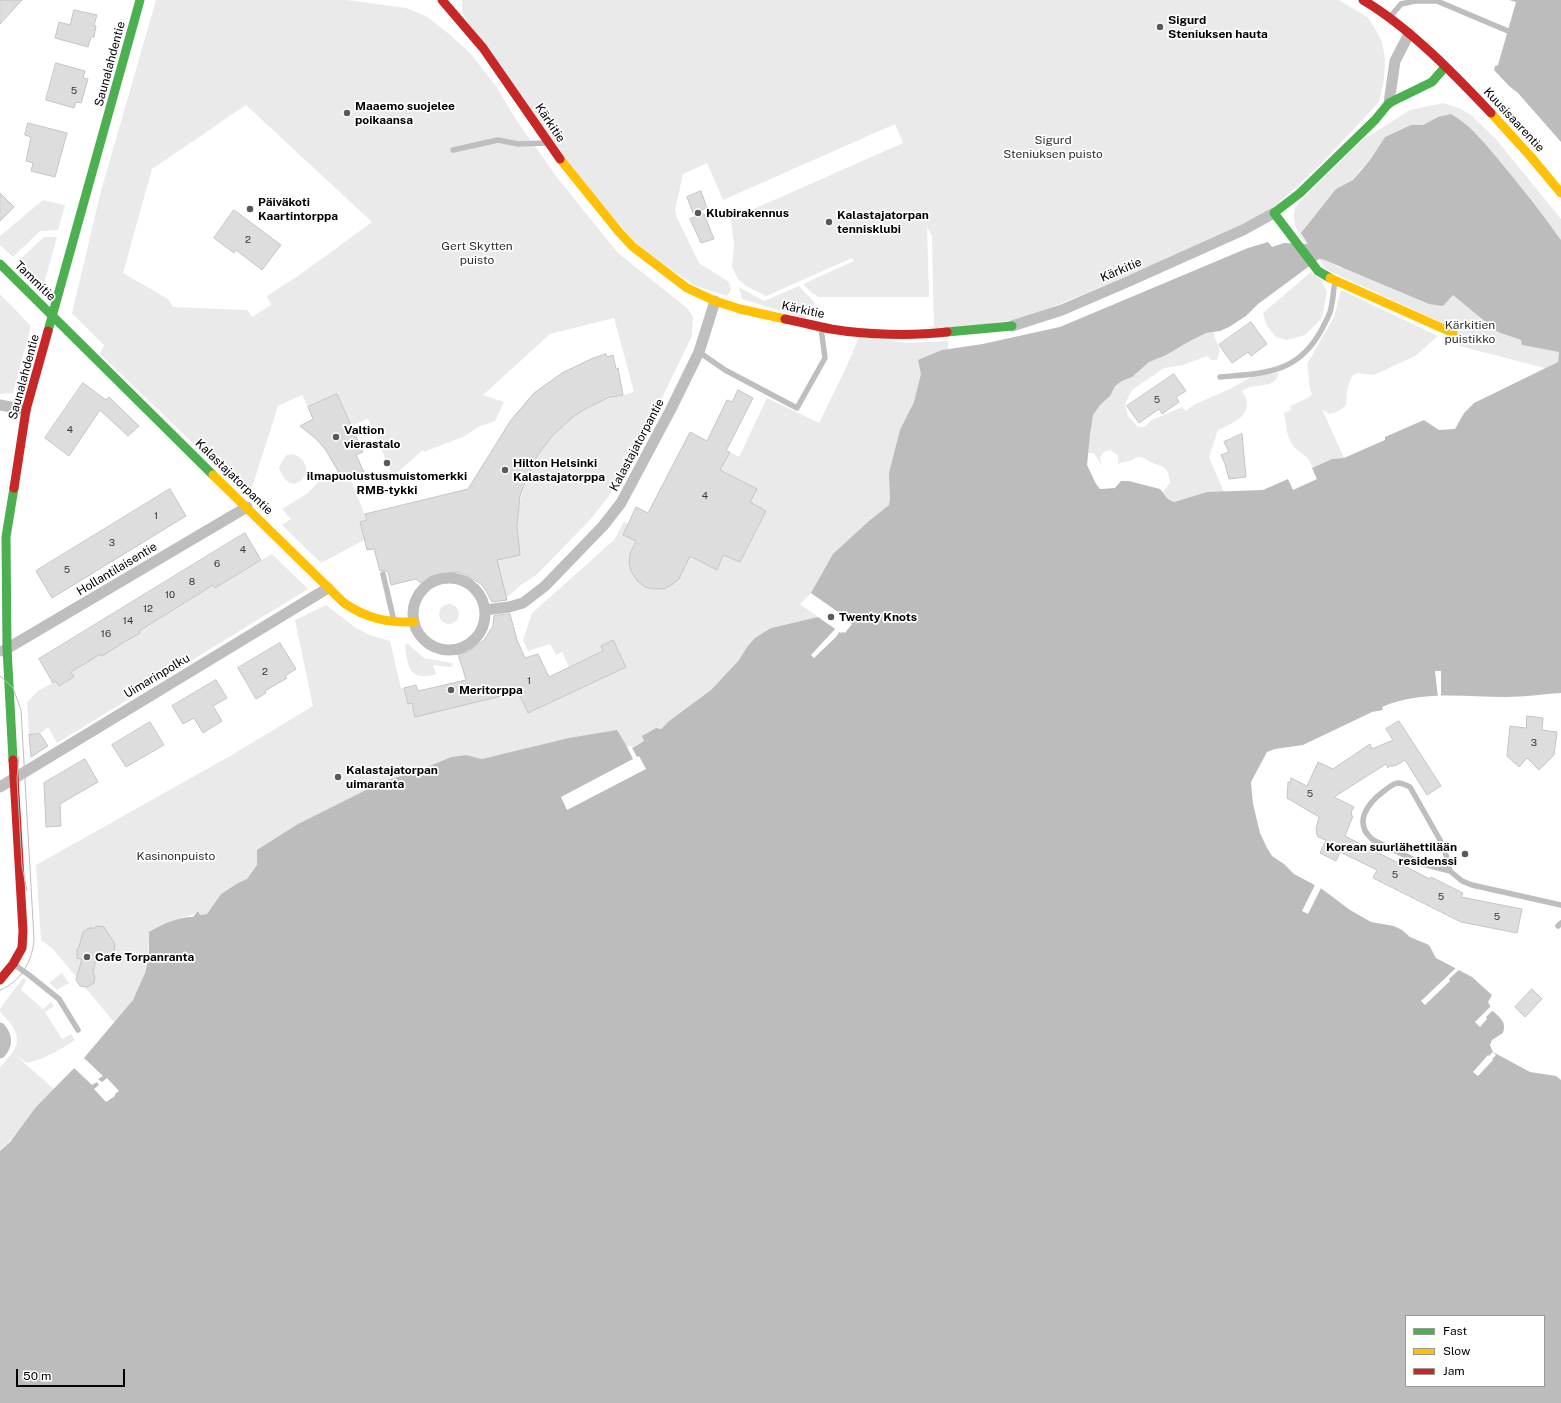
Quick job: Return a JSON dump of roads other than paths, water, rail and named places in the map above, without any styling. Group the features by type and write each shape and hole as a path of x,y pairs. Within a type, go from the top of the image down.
{"street":[{"name":"Saunalahdentie","path":"0,980 13,964 22,948 23,931 14,777 4,651 6,537 26,410 54,315 72,244 140,0"},
{"name":"Kärkitie","path":"442,0 483,48 561,161 633,247 687,288 715,301 740,309 820,327 873,333 932,334 1012,326 1062,310 1243,230 1274,213 1300,193 1375,120 1388,103 1432,82 1445,67"},
{"name":"Kuusisaarentie","path":"1363,0 1390,18 1445,67 1495,116 1532,157 1561,193"},
{"name":"Kärkitie","path":"1388,103 1395,61 1409,34"},
{"path":"1274,213 1321,274 1335,282 1453,333"},
{"name":"Tammitie","path":"0,264 54,315"},
{"name":"Kalastajatorpantie","path":"485,610 509,607 523,602 545,586 603,526 621,502 671,409 698,352 715,301"},
{"name":"Kalastajatorpantie","path":"54,315 137,400 344,602 358,612 373,618 394,623 414,622"},
{"path":"0,405 26,410"},
{"name":"Hollantilaisentie","path":"4,651 247,507"},
{"path":"445,578 455,578 471,586 482,599 485,610 483,626 478,636 472,642 454,650 444,650 425,641 414,622 413,611 415,602 426,586 434,581 445,578"},
{"name":"Uimarinpolku","path":"0,787 14,777 328,588"},
{"path":"0,1028 6,1035 6,1044 0,1053"}],"lane":[{"path":"1390,18 1401,4 1415,1 1437,1 1508,31"},
{"path":"453,150 498,140 518,144 548,143"},
{"path":"1220,377 1259,373 1283,367 1300,358 1316,340 1330,312 1335,282"},
{"path":"698,352 726,370 797,408 825,358 820,327"},
{"path":"383,574 394,623"},
{"path":"1450,871 1444,847 1410,787 1397,783 1373,799 1367,808 1363,823 1364,830 1373,840 1423,864 1450,871 1462,880 1472,884 1561,905"},
{"path":"13,964 59,999 78,1030"}],"tram line":[{"path":"0,676 13,688 21,710 34,939 31,955 20,976 14,982 0,990"},
{"path":"19,756 17,779 22,866 27,891"}],"place":[{"name":"Sigurd Steniuksen hauta","path":"1160,27"},
{"name":"Maaemo suojelee poikaansa","path":"347,113"},
{"name":"Päiväkoti Kaartintorppa","path":"250,209"},
{"name":"Klubirakennus","path":"698,213"},
{"name":"Kalastajatorpan tennisklubi","path":"829,222"},
{"name":"Valtion vierastalo","path":"336,437"},
{"name":"ilmapuolustusmuistomerkki RMB-tykki","path":"387,463"},
{"name":"Hilton Helsinki Kalastajatorppa","path":"505,470"},
{"name":"Twenty Knots","path":"831,617"},
{"name":"Meritorppa","path":"451,690"},
{"name":"Kalastajatorpan uimaranta","path":"338,777"},
{"name":"Korean suurlähettilään residenssi","path":"1465,854"},
{"name":"Cafe Torpanranta","path":"87,957"}],"park label":[{"name":"Sigurd Steniuksen puisto","path":"1053,147"},
{"name":"Gert Skytten puisto","path":"477,253"},
{"name":"Kärkitien puistikko","path":"1470,332"},
{"name":"Kasinonpuisto","path":"176,856"}]}
